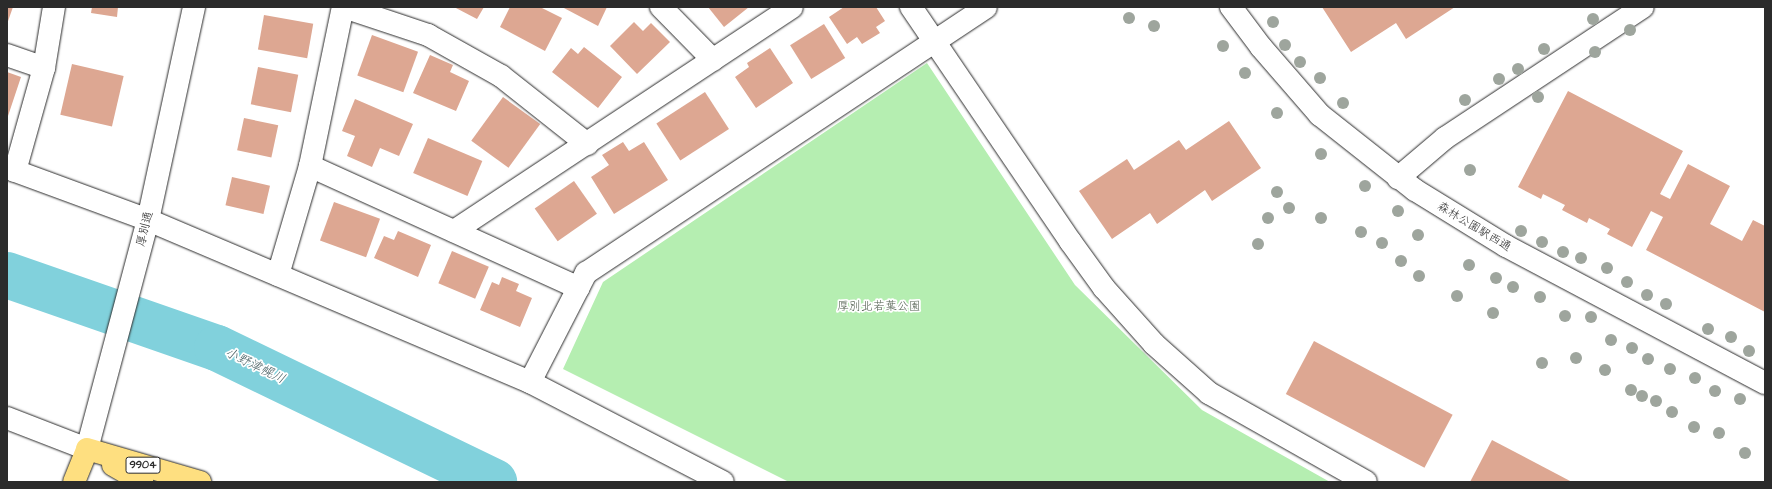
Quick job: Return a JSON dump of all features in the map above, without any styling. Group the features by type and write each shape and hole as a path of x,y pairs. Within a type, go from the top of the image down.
{"main road":[{"path":"74,482 87,449"},
{"name":"9904","path":"87,449 142,482"},
{"name":"9904","path":"87,449 200,482"}],"street":[{"path":"54,7 44,68 11,170 148,220 530,382 723,482"},
{"name":"厚別通","path":"87,449 148,220 194,7"},
{"path":"278,275 310,166 343,7 428,35 501,76 586,144"},
{"path":"661,7 712,60"},
{"path":"454,231 792,7"},
{"path":"911,7 1070,241 1104,288 1154,344 1209,393 1366,482"},
{"path":"530,382 586,273 986,7"},
{"name":"森林公園駅西通","path":"1231,7 1261,47 1320,115 1398,178 1472,227 1765,383"},
{"path":"1398,178 1445,138 1643,7"},
{"path":"7,55 44,68"},
{"path":"310,166 579,288"},
{"path":"7,418 87,449"}],"green space":[{"name":"厚別北若葉公園","path":"927,63 1075,285 1202,410 1330,482 789,482 563,369 603,282"}],"building":[{"path":"7,7 13,7 7,24"},
{"path":"92,7 118,7 117,17 91,13"},
{"path":"454,7 484,7 477,19"},
{"path":"510,7 540,7 562,18 545,51 500,27"},
{"path":"562,7 607,7 598,26"},
{"path":"708,7 749,7 724,27"},
{"path":"844,7 876,7 885,21 876,27 880,33 862,44 857,37 847,44 829,17"},
{"path":"1322,7 1455,7 1406,39 1396,23 1351,52"},
{"path":"264,15 313,24 307,58 258,49"},
{"path":"634,22 643,31 651,23 670,42 637,74 610,46"},
{"path":"824,24 845,58 811,79 790,45"},
{"path":"372,35 418,52 403,92 357,75"},
{"path":"584,47 622,77 598,108 552,72 571,48 578,54"},
{"path":"770,48 793,83 756,108 735,77 749,67 747,63"},
{"path":"430,55 453,65 450,72 469,81 456,111 413,93"},
{"path":"72,64 124,76 112,127 60,115"},
{"path":"258,67 298,75 291,112 251,104"},
{"path":"7,72 21,77 7,119"},
{"path":"1568,91 1683,151 1660,194 1670,199 1688,164 1730,186 1710,224 1742,241 1753,220 1765,226 1765,312 1646,250 1663,217 1651,211 1632,247 1607,234 1610,229 1589,218 1587,223 1562,210 1565,205 1543,194 1541,199 1518,187"},
{"path":"705,92 729,129 680,160 656,124"},
{"path":"503,97 540,124 508,168 471,141"},
{"path":"355,99 413,124 399,156 380,148 372,167 347,156 355,136 342,131"},
{"path":"244,118 278,125 271,158 237,150"},
{"path":"1229,121 1261,168 1212,201 1205,190 1157,224 1150,213 1112,239 1079,191 1127,159 1134,170 1179,140 1186,150"},
{"path":"428,138 482,161 467,196 413,173"},
{"path":"623,142 629,151 644,142 668,180 614,214 591,177 609,165 602,155"},
{"path":"232,177 270,186 263,214 225,205"},
{"path":"574,181 597,214 558,241 535,209"},
{"path":"334,202 380,219 366,257 320,241"},
{"path":"398,231 431,245 418,277 374,258 384,236 394,240"},
{"path":"452,251 489,267 475,299 438,283"},
{"path":"502,277 519,284 516,291 532,298 520,327 480,310 492,282 499,285"},
{"path":"1314,341 1453,415 1424,468 1286,394"},
{"path":"1492,440 1572,482 1470,482"}],"waterway":[{"name":"小野津幌川","path":"7,275 217,348 494,482"}]}
